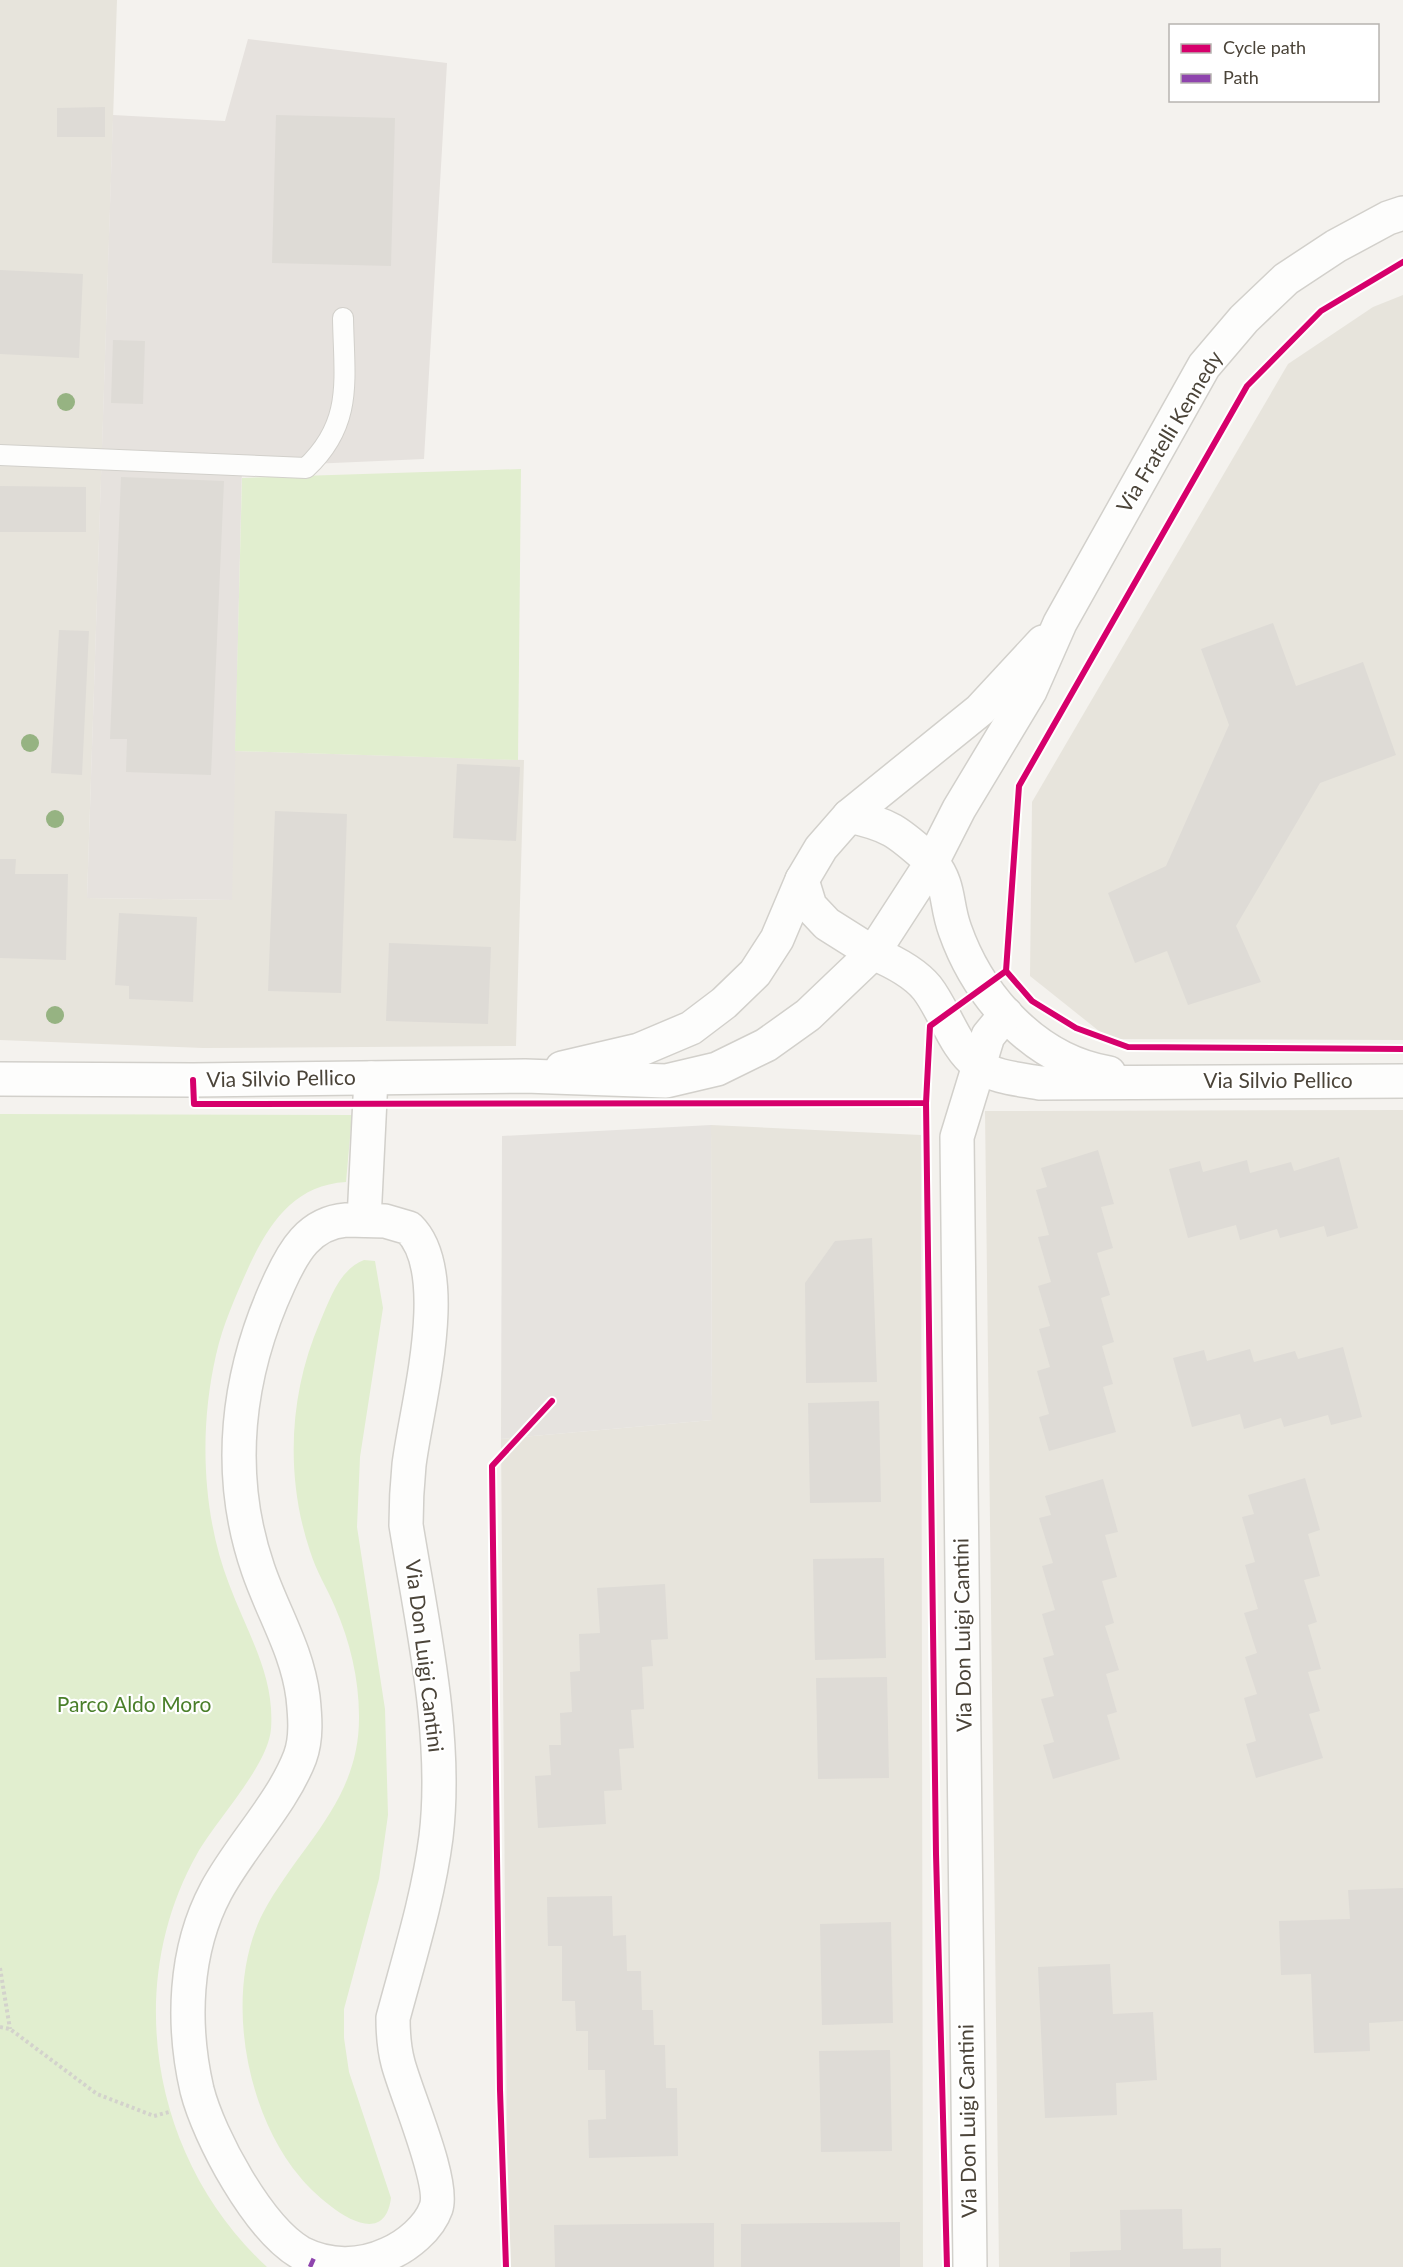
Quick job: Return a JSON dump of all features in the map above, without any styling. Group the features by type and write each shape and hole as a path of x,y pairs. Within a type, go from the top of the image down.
{"street":[{"name":"Via Fratelli Kennedy","path":"932,862 959,809 1030,691 1060,623 1204,366 1244,319 1286,279 1327,251 1388,218 1403,213"},
{"name":"Via Fratelli Kennedy","path":"821,848 849,816 980,710 1060,623"},
{"name":"Via Silvio Pellico","path":"849,816 875,822 895,830 932,862 944,878 951,920 963,954 984,988 1006,1014 1052,1054 1097,1071 1152,1081"},
{"name":"Via Silvio Pellico","path":"525,1076 639,1050 691,1028 724,1003 755,973 777,939 802,880 821,848"},
{"name":"Via Silvio Pellico","path":"0,1078 525,1076 666,1081 717,1069 766,1045 808,1015 873,953 932,862"},
{"name":"Via Silvio Pellico","path":"802,880 810,906 827,924 873,953 896,963 926,987 962,1046 977,1065 1000,1076 1040,1083 1403,1081"},
{"name":"Via Don Luigi Cantini","path":"970,2267 957,1137 977,1065 988,1036 1006,1014"},
{"path":"364,1220 371,1078"},
{"name":"Via Don Luigi Cantini","path":"364,1220 394,1223 409,1228 416,1235 425,1257 432,1302 406,1505 406,1525 434,1705 437,1818 427,1892 393,2018 393,2037 403,2082 430,2163 438,2203 431,2218 399,2259 344,2265 314,2258 297,2250 266,2219 224,2156 201,2103 188,2025 190,1983 197,1941 214,1894 289,1779 301,1755 304,1739 302,1693 295,1659 259,1571 247,1530 241,1485 239,1437 244,1386 260,1326 298,1247 307,1236 325,1223 364,1220"}],"lane":[{"path":"0,456 306,468 323,452 337,429 344,389 344,318"}],"path":[{"path":"0,1968 10,2029"},
{"path":"0,2027 10,2029 97,2094 154,2116 201,2103"}],"shaded area":[{"path":"0,0 117,0 87,898 231,900 235,751 524,760 516,1046 203,1048 0,1040"},
{"path":"248,39 447,63 424,459 242,467 232,900 87,898 113,115 225,121"},
{"path":"1403,295 1403,1040 1109,1039 1030,976 1032,802 1288,364 1373,307"},
{"path":"1403,1110 1403,2267 999,2267 985,1111"},
{"path":"711,1125 921,1135 923,2267 508,2267 501,1439 712,1420"},
{"path":"711,1125 712,1420 501,1439 502,1136"}],"green space":[{"path":"521,469 518,760 235,751 242,478"},
{"name":"Parco Aldo Moro","path":"0,1114 352,1115 346,1182 312,1190 286,1208 276,1220 266,1234 245,1275 226,1320 216,1355 207,1412 206,1442 206,1471 213,1529 229,1584 264,1672 269,1690 271,1729 268,1744 251,1776 197,1854 174,1906 160,1961 156,2017 161,2072 175,2126 198,2178 228,2225 267,2267 0,2267"},
{"path":"364,1260 375,1261 383,1308 360,1457 357,1527 385,1709 388,1815 379,1879 344,2009 344,2038 349,2072 391,2198 385,2215 376,2223 363,2223 334,2209 308,2186 281,2150 265,2119 254,2085 246,2050 243,2014 244,1978 251,1944 263,1913 339,1797 350,1773 357,1746 359,1702 353,1660 332,1600 312,1558 302,1523 294,1465 294,1435 302,1377 320,1322 336,1286 348,1271"}],"building":[{"path":"105,107 105,137 57,137 57,108"},
{"path":"276,115 395,118 391,266 272,263"},
{"path":"0,270 83,274 79,358 0,354"},
{"path":"113,340 145,341 143,404 111,403"},
{"path":"121,477 224,481 211,775 126,772 127,739 110,739"},
{"path":"0,486 86,487 86,532 0,532"},
{"path":"1273,623 1296,686 1363,662 1396,755 1320,783 1236,926 1261,982 1188,1005 1167,951 1135,963 1108,893 1166,866 1229,725 1201,649"},
{"path":"59,630 89,631 82,775 51,773"},
{"path":"457,764 520,767 516,841 453,838"},
{"path":"275,811 347,814 341,993 268,991"},
{"path":"0,859 16,859 15,874 68,874 66,960 0,958"},
{"path":"119,913 197,917 193,1002 129,999 129,986 115,985"},
{"path":"389,943 491,947 488,1024 386,1021"},
{"path":"1098,1150 1114,1204 1101,1207 1113,1248 1097,1253 1110,1295 1101,1298 1114,1342 1102,1346 1113,1384 1103,1387 1116,1432 1049,1451 1039,1417 1049,1414 1037,1371 1050,1367 1039,1329 1050,1326 1038,1286 1051,1282 1038,1237 1049,1235 1036,1190 1047,1187 1041,1168"},
{"path":"1339,1157 1358,1228 1327,1237 1324,1226 1280,1238 1277,1229 1240,1240 1236,1225 1188,1238 1169,1169 1200,1161 1203,1172 1247,1160 1250,1173 1291,1162 1294,1171"},
{"path":"872,1238 877,1382 806,1383 805,1283 835,1241"},
{"path":"1343,1347 1362,1417 1331,1425 1328,1415 1284,1427 1281,1418 1244,1429 1240,1414 1192,1427 1173,1358 1204,1350 1207,1361 1250,1349 1254,1362 1295,1351 1298,1359"},
{"path":"879,1401 881,1502 810,1503 808,1403"},
{"path":"1305,1478 1320,1530 1308,1534 1320,1576 1304,1580 1317,1622 1308,1625 1321,1669 1308,1672 1320,1711 1309,1714 1323,1758 1256,1778 1246,1744 1256,1741 1244,1698 1257,1694 1245,1657 1257,1653 1244,1613 1258,1609 1245,1565 1255,1562 1242,1517 1254,1514 1248,1495"},
{"path":"1103,1479 1118,1532 1105,1535 1117,1577 1102,1581 1114,1623 1105,1626 1119,1670 1106,1674 1117,1712 1107,1715 1120,1759 1053,1779 1043,1745 1054,1742 1041,1699 1054,1696 1043,1658 1054,1655 1042,1614 1055,1610 1042,1566 1053,1563 1039,1518 1051,1515 1045,1496"},
{"path":"884,1558 886,1658 815,1660 813,1559"},
{"path":"665,1584 668,1639 651,1640 653,1666 642,1667 644,1709 631,1710 634,1748 619,1749 622,1790 604,1791 606,1824 538,1828 535,1776 551,1775 549,1745 561,1745 560,1713 572,1712 570,1672 580,1671 579,1634 600,1633 597,1588"},
{"path":"887,1677 889,1778 818,1779 816,1678"},
{"path":"1403,1888 1403,2021 1369,2023 1370,2051 1314,2053 1311,1974 1281,1975 1279,1921 1350,1919 1348,1890"},
{"path":"612,1896 613,1936 626,1935 627,1971 641,1971 642,2010 653,2010 654,2045 665,2045 666,2088 677,2088 678,2156 589,2158 588,2120 606,2119 605,2070 588,2070 588,2031 576,2031 575,2001 562,2001 562,1946 548,1946 547,1897"},
{"path":"891,1922 893,2023 822,2025 820,1924"},
{"path":"1110,1964 1113,2014 1153,2012 1157,2080 1116,2083 1117,2115 1045,2118 1038,1967"},
{"path":"890,2050 892,2151 821,2152 819,2051"},
{"path":"1182,2209 1183,2249 1221,2248 1221,2267 1070,2267 1070,2252 1121,2250 1120,2210"},
{"path":"900,2222 900,2267 741,2267 741,2224"},
{"path":"714,2223 714,2267 555,2267 554,2225"}],"marked path":[{"path":"310,2267 314,2258"}],"cycle path":[{"path":"193,1080 194,1104 926,1103 930,1026 1006,971 1019,786 1247,386 1321,311 1403,262"},
{"path":"1006,971 1032,1001 1076,1028 1128,1047 1403,1049"},
{"path":"926,1103 936,1854 947,2267"},
{"path":"506,2267 500,2090 492,1466 552,1401"}]}
